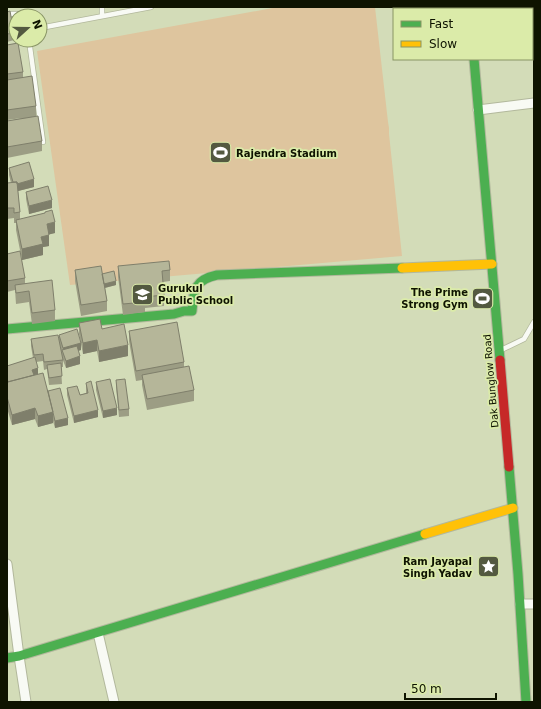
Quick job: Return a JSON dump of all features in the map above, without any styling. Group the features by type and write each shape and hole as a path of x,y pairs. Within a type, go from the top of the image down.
{"street":[{"name":"Dak Bunglow Road","path":"474,60 513,508 526,702"},
{"path":"478,110 534,103"},
{"path":"7,329 174,314 184,311 192,311 194,300 193,293 198,284 209,277 217,275 492,264"},
{"path":"7,658 19,656 98,633 513,508"},
{"path":"7,564 11,620 19,656 26,702"},
{"path":"520,604 534,604"},
{"path":"98,633 114,702"}],"lane":[{"path":"102,7 102,16"},
{"path":"48,26 152,7"},
{"path":"30,48 43,142"},
{"path":"499,350 524,339 534,322"}],"shaded area":[{"name":"Rajendra Stadium","path":"278,7 375,7 402,256 70,285 37,51"}],"building":[{"path":"7,12 8,12 7,34"},
{"path":"7,45 8,48 19,48 23,72 7,74"},
{"path":"32,76 36,106 7,110 7,80"},
{"path":"38,116 42,141 7,147 7,121"},
{"path":"29,162 34,179 17,184 17,182 13,182 9,168"},
{"path":"17,182 20,212 14,213 14,208 7,208 7,183"},
{"path":"48,186 52,200 29,206 26,192"},
{"path":"52,210 55,222 47,224 49,235 41,237 43,244 22,249 16,220"},
{"path":"20,251 25,278 7,281 7,254"},
{"name":"Gurukul Public School","path":"169,261 170,270 162,271 164,295 144,297 145,302 123,304 118,266"},
{"path":"101,266 107,301 81,305 75,270"},
{"path":"114,271 116,281 104,284 102,274"},
{"path":"52,280 55,310 32,313 29,291 16,293 15,285"},
{"path":"100,319 102,329 124,324 128,345 99,351 97,340 83,343 79,323"},
{"path":"177,322 184,362 136,371 129,331"},
{"path":"77,329 81,343 63,348 59,335"},
{"path":"58,335 63,360 44,362 43,354 34,355 31,339"},
{"path":"77,346 80,356 66,361 62,350"},
{"path":"35,357 38,368 32,370 34,375 8,382 7,366"},
{"path":"61,363 62,376 49,378 47,365"},
{"path":"189,366 194,390 147,399 142,375"},
{"path":"43,373 53,412 38,416 35,408 12,415 7,397 7,382"},
{"path":"110,379 117,408 103,411 96,382"},
{"path":"125,379 129,409 119,410 116,380"},
{"path":"91,381 98,410 74,416 67,388 77,386 80,395 88,393 86,383"},
{"path":"60,388 68,418 55,421 48,391"}],"traffic: fast":[{"path":"474,60 500,360"},
{"path":"7,329 174,314 184,311 192,311 197,287 204,280 217,275 402,268"},
{"path":"509,467 518,574 526,702"},
{"path":"7,658 19,656 425,534"}],"traffic: slow":[{"path":"402,268 492,264"},
{"path":"425,534 513,508"}],"traffic: jam":[{"path":"500,360 509,467"}],"place":[{"name":"Rajendra Stadium","path":"221,153"},
{"name":"Gurukul Public School","path":"142,294"},
{"name":"The Prime Strong Gym","path":"483,298"},
{"name":"Ram Jayapal Singh Yadav","path":"488,567"}]}
